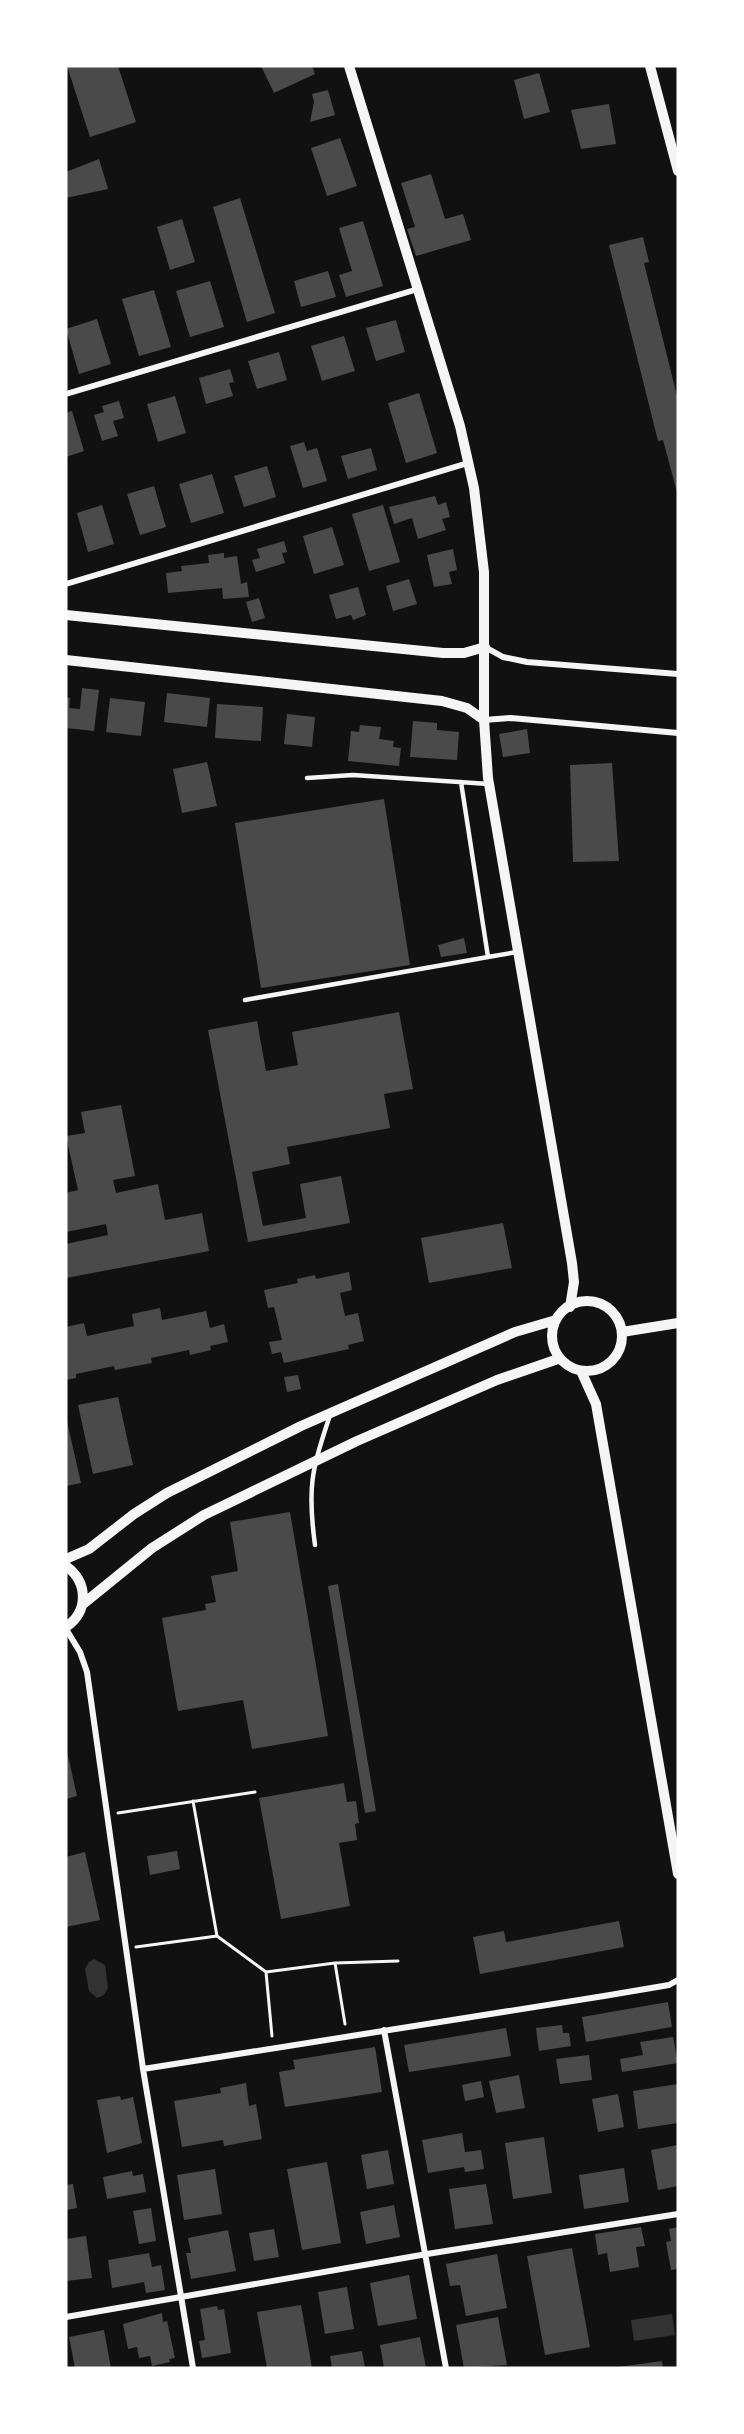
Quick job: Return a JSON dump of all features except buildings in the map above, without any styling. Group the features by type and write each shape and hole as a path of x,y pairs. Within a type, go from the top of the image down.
{"street":[{"path":"349,66 469,463 483,559 484,720 489,784 572,1263 574,1282 570,1307"},
{"path":"650,66 678,171"},
{"path":"66,394 418,289"},
{"path":"66,584 469,463"},
{"path":"66,615 443,653 465,653 485,647 503,657 527,662 678,674"},
{"path":"66,660 442,700 467,708 484,720 516,718 678,734"},
{"path":"66,1558 89,1549 134,1514 186,1483 331,1412 515,1332 556,1320 570,1307 591,1302 603,1305 616,1315 622,1332 618,1351 611,1361 601,1368 582,1371 569,1367 558,1359 552,1336 556,1320"},
{"path":"622,1332 678,1323"},
{"path":"83,1604 173,1533 315,1460 497,1380 558,1359"},
{"path":"582,1371 597,1404 678,1874"},
{"path":"66,1566 81,1581 83,1604 79,1614 66,1628 80,1652 87,1672 143,2069 193,2368"},
{"path":"143,2069 615,1994 669,1985 678,1980"},
{"path":"384,2030 427,2254 446,2368"},
{"path":"66,2317 427,2254 678,2214"}],"lane":[{"path":"307,778 353,775 489,784"},
{"path":"461,782 488,957"},
{"path":"245,1000 517,952"},
{"path":"315,1545 309,1497 315,1460 331,1412"}],"path":[{"path":"107,1814 255,1792"},
{"path":"193,1801 217,1936 266,1972 335,1963 398,1962"},
{"path":"126,1948 217,1936"},
{"path":"335,1963 347,2036"},
{"path":"266,1972 273,2048"}],"shaded area":[{"path":"94,1959 105,1965 108,1988 104,1995 97,1998 89,1991 85,1969"},
{"path":"672,2314 675,2335 634,2341 631,2320"}]}
